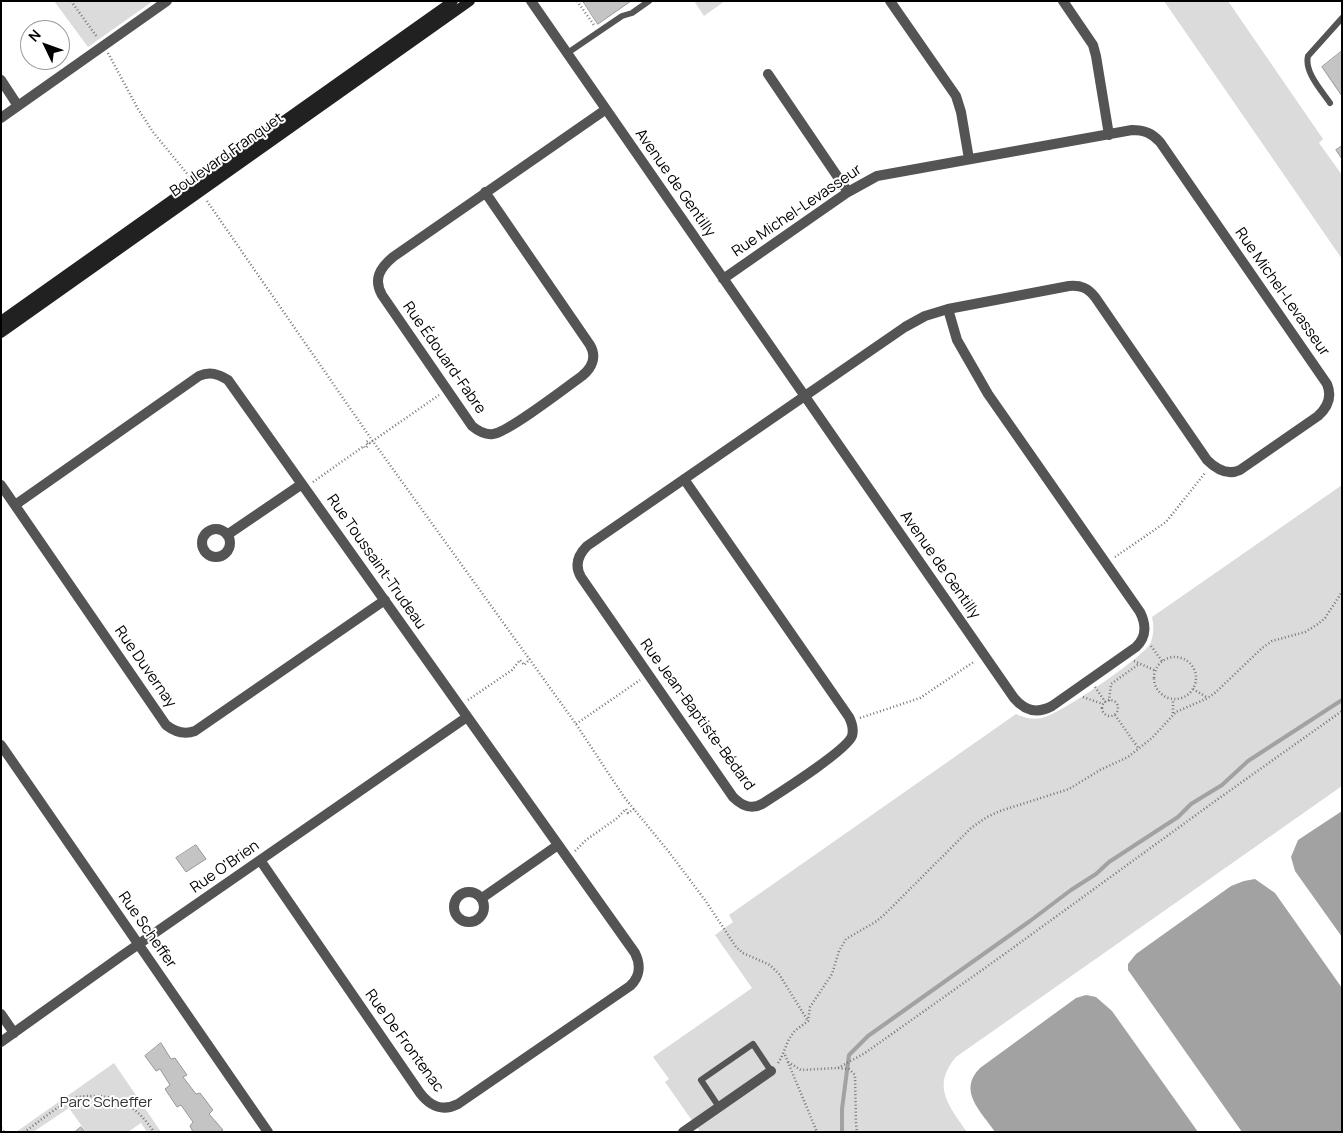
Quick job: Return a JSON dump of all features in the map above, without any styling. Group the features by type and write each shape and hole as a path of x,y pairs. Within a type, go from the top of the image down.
{"street":[{"path":"1,118 167,1"},
{"name":"Boulevard Franquet","path":"1,321 453,1"},
{"name":"Boulevard Franquet","path":"1,333 470,1"},
{"name":"Avenue de Gentilly","path":"531,1 1014,698 1021,706 1030,710 1040,711 1052,706 1136,647 1143,637 1144,622 1140,612 983,386 957,340 948,309"},
{"path":"890,1 956,96 970,159"},
{"path":"1063,1 1093,45 1109,135"},
{"path":"768,74 848,192"},
{"path":"1,80 18,106"},
{"name":"Rue Édouard-Fabre","path":"485,192 590,345 594,356 592,366 582,376 507,429 492,434 483,433 472,426 382,295 378,284 379,273 387,262 485,192 605,110"},
{"name":"Rue Michel-Levasseur","path":"723,278 848,192 870,179 884,174 1132,130 1144,131 1160,142 1329,389 1329,399 1322,412 1240,470 1226,472 1216,468 1207,460 1095,297 1088,290 1080,286 1069,286 948,309 925,316 910,324 805,396"},
{"name":"Rue Toussaint-Trudeau","path":"15,506 204,373 217,374 228,380 307,483 385,600 634,953 638,961 639,972"},
{"name":"Rue Jean-Baptiste-Bédard","path":"684,479 849,717 852,726 851,737 840,750 758,806 745,806 733,797 578,572 577,561 587,546 684,479 805,396"},
{"path":"227,535 307,483"},
{"name":"Rue Duvernay","path":"1,485 166,725 177,732 195,731 385,600"},
{"name":"Rue O'Brien","path":"1,1042 467,717"},
{"name":"Rue Scheffer","path":"1,745 267,1131"},
{"path":"482,898 558,846"},
{"name":"Rue De Frontenac","path":"260,860 420,1092 428,1103 437,1107 448,1108 458,1104 630,986 637,978 639,972"},
{"path":"1,1014 14,1033"},
{"path":"683,1132 771,1071"}],"lane":[{"path":"566,54 622,16 632,13 649,1"},
{"path":"1330,103 1313,77 1307,61 1308,56 1342,18"},
{"path":"719,1107 701,1080 753,1044 771,1071"}],"path":[{"path":"71,1 99,39"},
{"path":"577,1 588,18"},
{"path":"108,54 153,132 187,174"},
{"path":"208,202 372,440 576,724 624,797 705,900 736,947 752,958 770,965 779,974 808,1021"},
{"path":"307,483 364,446 365,448 368,446 366,442 370,443 440,394"},
{"path":"1113,558 1166,522 1206,472"},
{"path":"771,1071 784,1054 793,1033 808,1021 810,1007 832,974 839,951 846,939 886,913 971,828 1000,811 1069,789 1100,770 1128,757 1160,731 1173,714 1208,698 1272,641 1305,632 1318,624 1334,606 1342,592"},
{"path":"1149,645 1162,661"},
{"path":"1176,656 1188,662 1196,673 1193,689 1185,697 1173,700 1163,697 1158,692 1153,678 1154,670 1162,661 1176,656"},
{"path":"466,701 508,674 520,660 524,665 530,659"},
{"path":"859,718 920,698 976,660"},
{"path":"1132,660 1154,670"},
{"path":"1115,715 1105,714 1103,710 1111,684 1140,664"},
{"path":"576,724 641,679"},
{"path":"1095,687 1106,703"},
{"path":"1193,689 1208,698"},
{"path":"1081,696 1106,703 1114,702 1118,706 1118,711 1115,715"},
{"path":"1173,700 1173,714"},
{"path":"838,1068 865,1053 1342,711"},
{"path":"1115,715 1139,749"},
{"path":"574,851 626,810 628,813 634,809"},
{"path":"784,1054 817,1132"},
{"path":"788,1062 801,1070 849,1069 855,1075 857,1132"},
{"path":"24,1132 68,1102 86,1096 111,1098 129,1105 138,1112 154,1132"},
{"path":"1,1128 4,1132"}],"green space":[{"path":"54,1 153,1 88,47 70,20"},
{"path":"694,1 725,1 704,16"},
{"path":"1164,1 1228,1 1323,139 1319,143 1342,175 1342,259"},
{"path":"1342,485 1342,786 956,1057 945,1077 945,1096 967,1132 700,1132 665,1082 669,1079 653,1057 752,988 715,935 733,922 729,915 1016,714 1035,719 1051,715 1099,685 1132,661 1150,644 1153,630 1152,617"},
{"name":"Parc Scheffer","path":"114,1063 161,1132 147,1132 141,1123 128,1132 86,1132 69,1108 33,1132 16,1132"}],"shaded area":[{"path":"1342,811 1342,937 1295,871 1291,857 1298,840"},
{"path":"1255,879 1275,893 1342,988 1342,1132 1242,1132 1128,970 1128,964 1136,954 1231,886"},
{"path":"1086,995 1096,997 1112,1011 1198,1132 995,1132 974,1101 971,1093 973,1076 980,1068 1076,998"}],"building":[{"path":"583,1 631,1 598,24"},
{"path":"1342,51 1342,96 1322,67"},
{"path":"1342,146 1342,159 1336,150"},
{"path":"196,845 206,859 186,872 176,858"},
{"path":"161,1043 171,1059 175,1058 187,1075 183,1077 196,1094 200,1093 213,1110 209,1114 223,1130 220,1132 193,1132 190,1126 193,1122 181,1105 177,1107 165,1089 170,1085 160,1069 156,1071 145,1056"},
{"path":"81,1127 85,1132 75,1132"}],"waterway":[{"path":"842,1132 842,1109 849,1055 868,1036 1096,874 1109,862 1178,817 1191,804 1222,785 1248,761 1342,700"}]}
